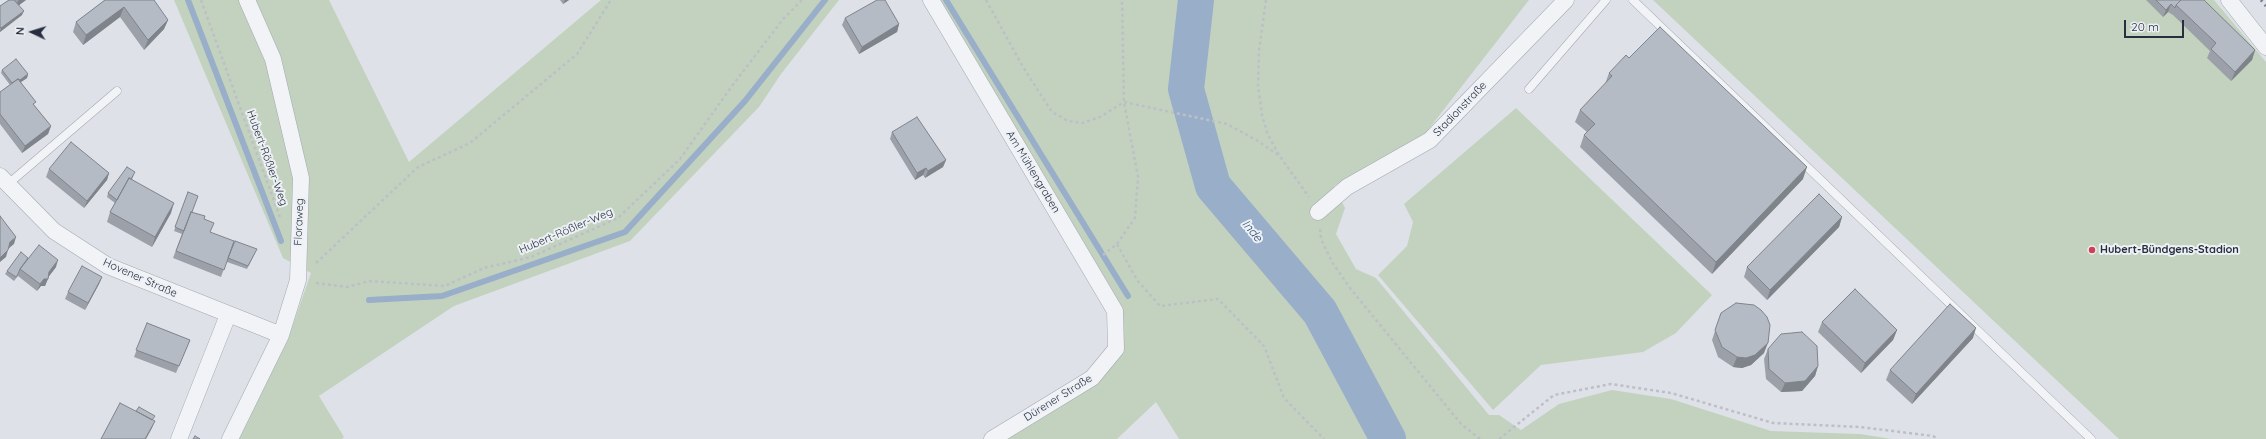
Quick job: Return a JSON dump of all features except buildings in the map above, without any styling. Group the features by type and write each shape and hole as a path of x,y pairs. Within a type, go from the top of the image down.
{"street":[{"name":"Floraweg","path":"230,439 281,335 298,280 301,178 273,58 247,0"},
{"name":"Am Mühlengraben","path":"931,0 1115,311 1116,349"},
{"name":"Stadionstraße","path":"1318,212 1347,187 1430,140 1566,0"},
{"path":"2229,0 2266,47"},
{"name":"Hovener Straße","path":"4,180 54,231 108,266 281,335"},
{"path":"179,439 228,315"},
{"name":"Dürener Straße","path":"992,439 1092,378 1116,349"}],"lane":[{"path":"1529,89 1606,0"},
{"path":"1633,0 2091,439"},
{"path":"4,180 117,90"}],"path":[{"name":"Hubert-Rößler-Weg","path":"201,0 283,227"},
{"path":"298,280 418,167 470,142 577,54 610,0"},
{"name":"Hubert-Rößler-Weg","path":"298,280 347,287 369,282 445,286 484,268 531,257 618,218 680,158 784,18 802,0"},
{"path":"986,0 1023,67 1052,112 1068,121 1083,123 1100,117 1124,102 1227,124 1258,141 1279,155"},
{"path":"1113,249 1135,218 1138,177 1124,102 1122,0"},
{"path":"1266,0 1259,50 1258,86 1262,115 1268,135 1279,155 1318,212 1320,238 1332,262 1350,288 1461,424 1480,439"},
{"path":"1117,244 1137,280 1160,306 1218,299 1264,346 1284,398 1324,439"},
{"path":"1499,439 1554,395 1611,384 1671,393 1773,423 1860,427 1933,436 1938,439"}],"green space":[{"path":"174,0 329,0 409,162 601,0 839,0 781,74 759,107 630,241 454,306 319,396 344,437 342,439 237,439 287,342 311,273 283,258"},
{"path":"937,0 1529,0 1424,135 1334,186 1345,208 1336,234 1356,269 1376,278 1489,415 1499,415 1521,430 1559,404 1612,390 1671,399 1771,431 1860,434 1892,439 1179,439 1156,402 1117,439 1001,439 1122,351 1120,310"},
{"name":"Hubert-Bündgens-Stadion","path":"1653,0 2214,0 2266,62 2266,439 2119,439"},
{"path":"1516,108 1712,295 1676,333 1643,352 1541,365 1493,410 1378,275 1407,246 1413,222 1404,204"}],"waterway":[{"path":"188,0 281,241"},
{"path":"369,300 442,296 625,232 745,101 825,0"},
{"path":"946,0 1128,296"},
{"name":"Inde","path":"1196,0 1186,89 1213,186 1320,312 1388,439"}],"railway":[{"path":"2261,0 2266,6"}],"place":[{"name":"Hubert-Bündgens-Stadion","path":"2092,250"}]}
